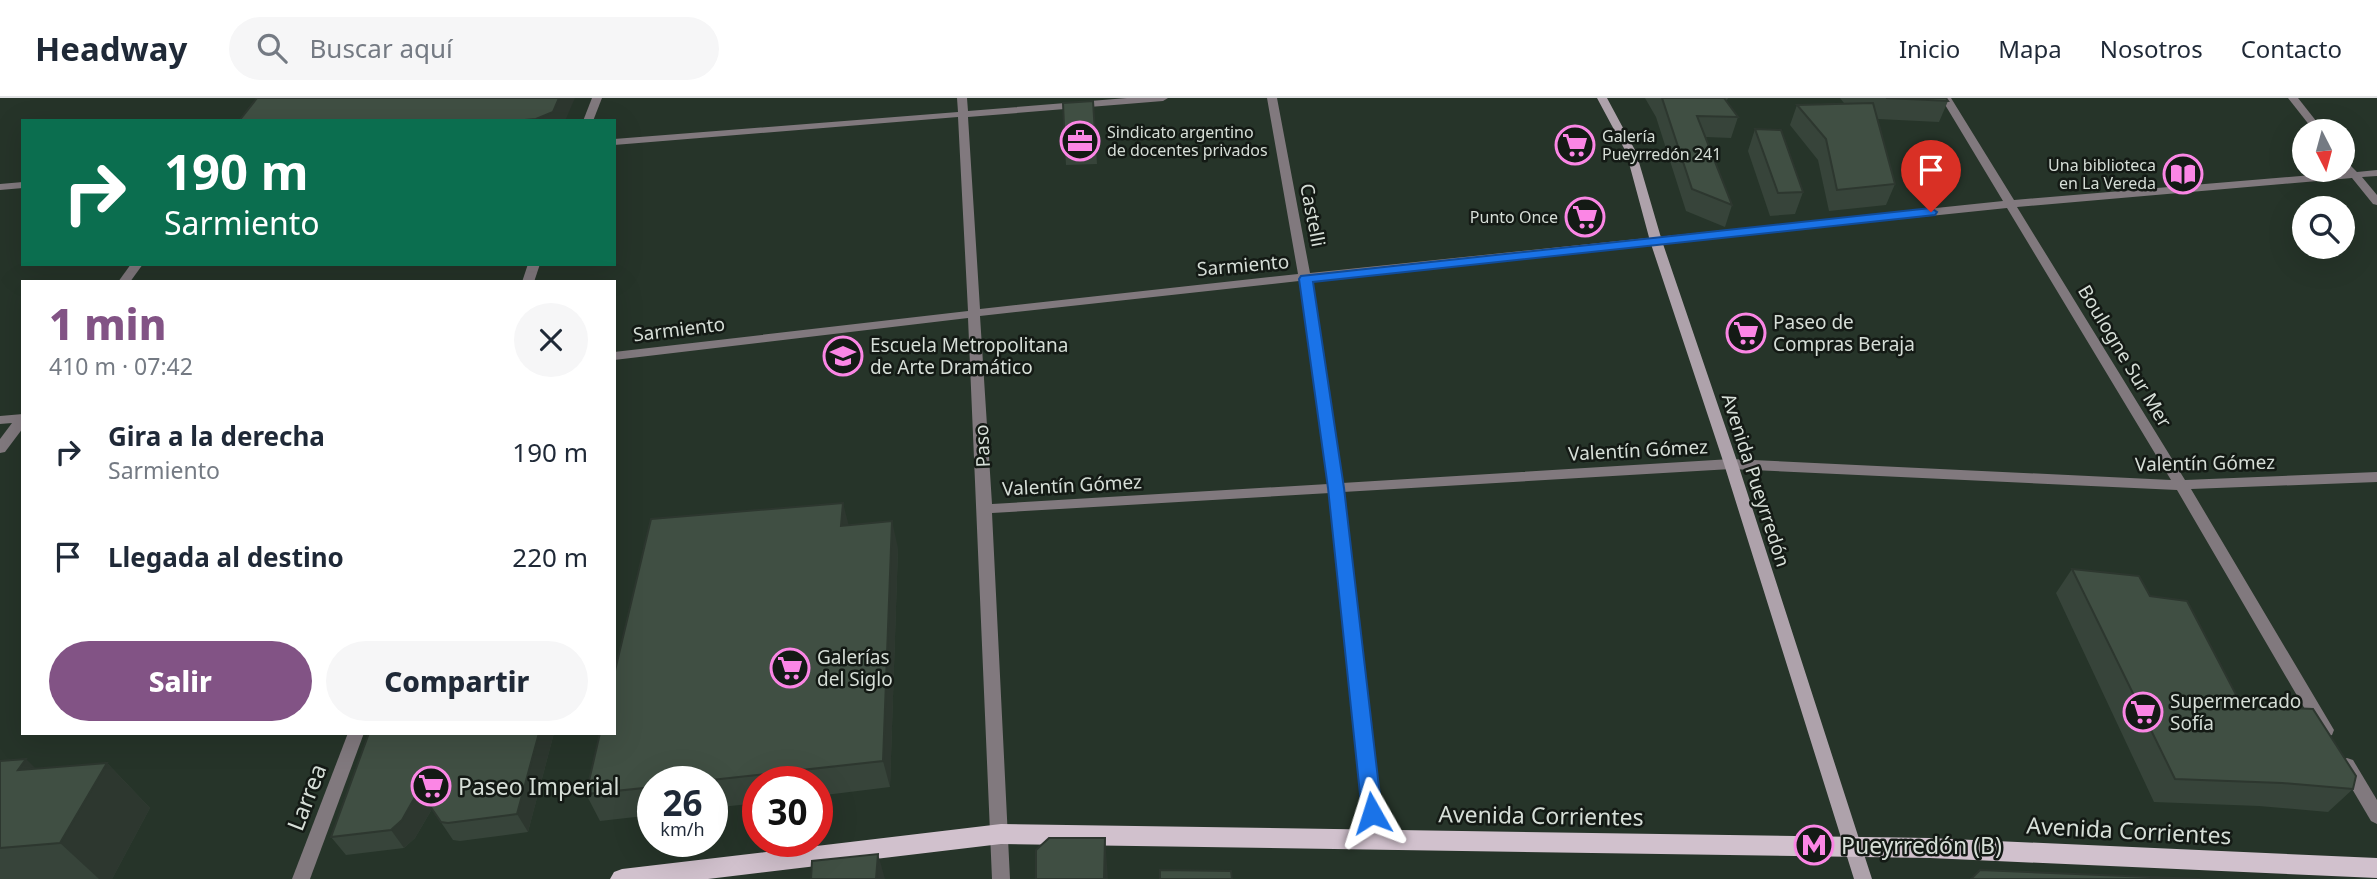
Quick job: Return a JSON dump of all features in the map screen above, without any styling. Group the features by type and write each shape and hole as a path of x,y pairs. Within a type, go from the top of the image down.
{"main road":[{"name":"Avenida Pueyrredón","path":"1602,98 1631,152 1656,241 1731,464 1863,879"},
{"name":"Avenida Corrientes","path":"622,879 1001,834 1979,849 2377,868"}],"street":[{"path":"590,119 597,98"},
{"name":"Paso","path":"962,98 985,509 1001,879"},
{"path":"616,142 1163,98"},
{"name":"Castelli","path":"1272,98 1306,279 1336,488 1375,840"},
{"name":"Boulogne Sur Mer","path":"1946,98 2181,485 2377,816"},
{"path":"2293,98 2310,119"},
{"name":"Sarmiento","path":"2356,175 2377,173"},
{"path":"2356,177 2377,202"},
{"name":"Sarmiento","path":"616,356 974,313 1656,241 2010,204 2292,180"},
{"path":"0,187 21,185"},
{"path":"0,420 21,418"},
{"path":"0,449 21,421"},
{"name":"Valentín Gómez","path":"985,509 1731,464 2181,485 2377,477"},
{"name":"Larrea","path":"301,879 355,735"}],"building":[{"path":"257,98 559,98 553,112 536,119 241,119"},
{"path":"1662,98 1724,98 1738,117 1697,116 1732,205 1692,189"},
{"path":"1886,98 1946,98 1948,101"},
{"name":"Sindicato argentino de docentes privados","path":"1093,101 1096,149 1065,150 1063,103"},
{"path":"1873,103 1895,184 1837,190 1826,139 1797,105"},
{"path":"1755,129 1781,130 1803,192 1778,193"},
{"path":"843,503 841,526 892,521 883,761 833,767 742,766 742,777 728,778 728,766 637,766 637,789 586,794 600,735 616,735 616,667 651,519"},
{"path":"2072,569 2139,576 2150,596 2187,601 2242,706 2313,709 2356,776 2353,789 2175,779"},
{"name":"Paseo Imperial","path":"368,735 538,735 517,814 441,822 419,790 402,820 391,830 331,837"},
{"path":"26,759 18,770 107,763 60,843 0,848 0,761"},
{"path":"1049,838 1105,838 1104,879 1036,879 1036,850"},
{"path":"878,854 876,879 811,879 812,861"},
{"path":"1160,870 1231,871 1232,879 1160,879"},
{"path":"1980,870 2200,879 1971,879"}],"place":[{"name":"Sindicato argentino de docentes privados","path":"1080,141"},
{"name":"Galería Pueyrredón 241","path":"1575,145"},
{"name":"Una biblioteca en La Vereda","path":"2183,174"},
{"name":"Punto Once","path":"1585,217"},
{"name":"Paseo de Compras Beraja","path":"1746,333"},
{"name":"Escuela Metropolitana de Arte Dramático","path":"843,356"},
{"name":"Galerías del Siglo","path":"790,668"},
{"name":"Supermercado Sofía","path":"2143,712"},
{"name":"Paseo Imperial","path":"431,786"},
{"name":"Pueyrredón (B)","path":"1814,845"}],"route":[{"path":"1372,813 1336,488 1306,279 1931,212"}]}
